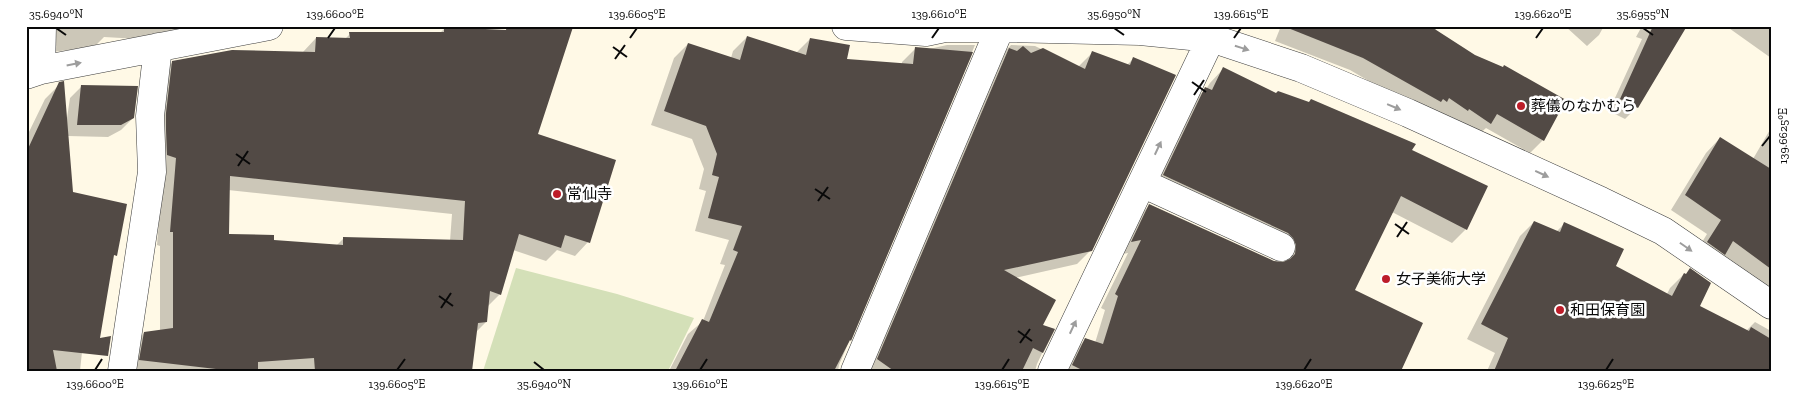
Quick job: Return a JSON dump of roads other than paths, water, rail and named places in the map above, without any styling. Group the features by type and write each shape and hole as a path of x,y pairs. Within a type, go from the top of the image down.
{"street":[{"path":"42,26 34,72 269,26"},
{"path":"846,26 927,29 1000,28 1140,31 1211,38 1319,75 1408,113 1601,201 1663,231 1771,305"},
{"path":"854,371 1000,28"},
{"path":"1052,371 1211,38"},
{"path":"122,371 152,172 150,116 158,47"},
{"path":"1142,183 1281,247"}],"place":[{"name":"葬儀のなかむら","path":"1521,106"},
{"name":"常仙寺","path":"557,194"},
{"name":"女子美術大学","path":"1386,279"},
{"name":"和田保育園","path":"1560,310"}]}
